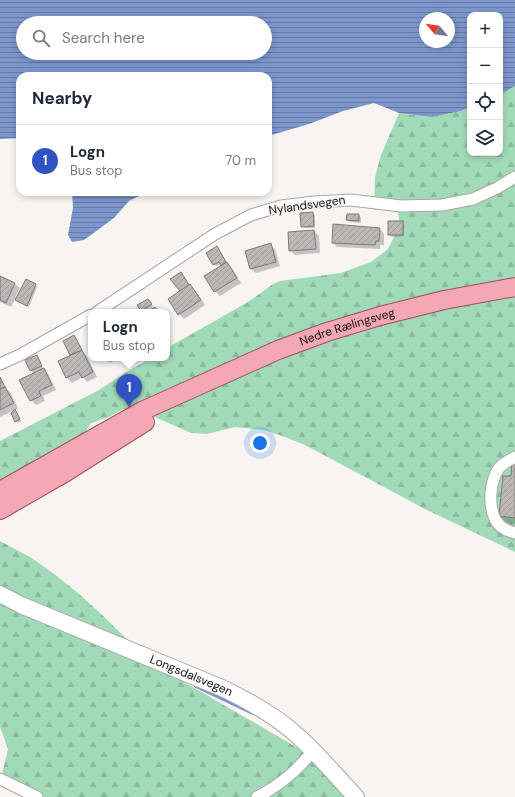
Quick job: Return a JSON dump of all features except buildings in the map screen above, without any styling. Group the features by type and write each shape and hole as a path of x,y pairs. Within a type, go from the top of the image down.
{"main road":[{"name":"Nedre Rælingsveg","path":"0,491 142,411 187,392 252,360 333,330 413,307 515,287"},
{"name":"Nedre Rælingsveg","path":"0,510 66,472 120,438 187,392"},
{"name":"Longsdalsvegen","path":"0,594 41,614 237,695 265,711 292,730 314,750 356,797"}],"street":[{"name":"Nylandsvegen","path":"102,309 215,234 251,215 281,206 351,200 401,206 442,205 473,199 497,188 515,177"},
{"path":"0,364 20,355 88,317"},
{"path":"515,457 500,467 492,485 491,503 495,520 506,530 515,533"},
{"path":"257,797 278,786 303,763 314,750"},
{"path":"0,779 37,797"}],"green space":[{"path":"515,86 515,552 427,510 305,445 282,436 264,430 235,427 207,434 191,433 139,410 123,409 109,417 91,423 77,446 0,513 0,441 99,390 146,361 170,361 170,346 248,302 273,284 280,281 341,273 371,262 388,249 400,225 398,212 381,209 374,210 375,177 381,155 399,113 432,117 467,108 467,156 503,156 503,93"},
{"path":"0,541 30,557 53,573 100,613 144,656 165,671 322,762 363,797 36,797 2,774 8,749 0,727"}],"water":[{"path":"0,0 515,0 515,86 503,93 503,12 467,12 467,108 432,117 399,113 374,103 343,111 309,124 272,135 272,72 16,72 16,138 0,139"},
{"path":"72,196 139,196 129,201 114,218 84,240 72,242 68,235 73,208"}],"waterway":[{"path":"196,686 253,713"}],"place":[{"name":"Logn","path":"129,407"}]}
